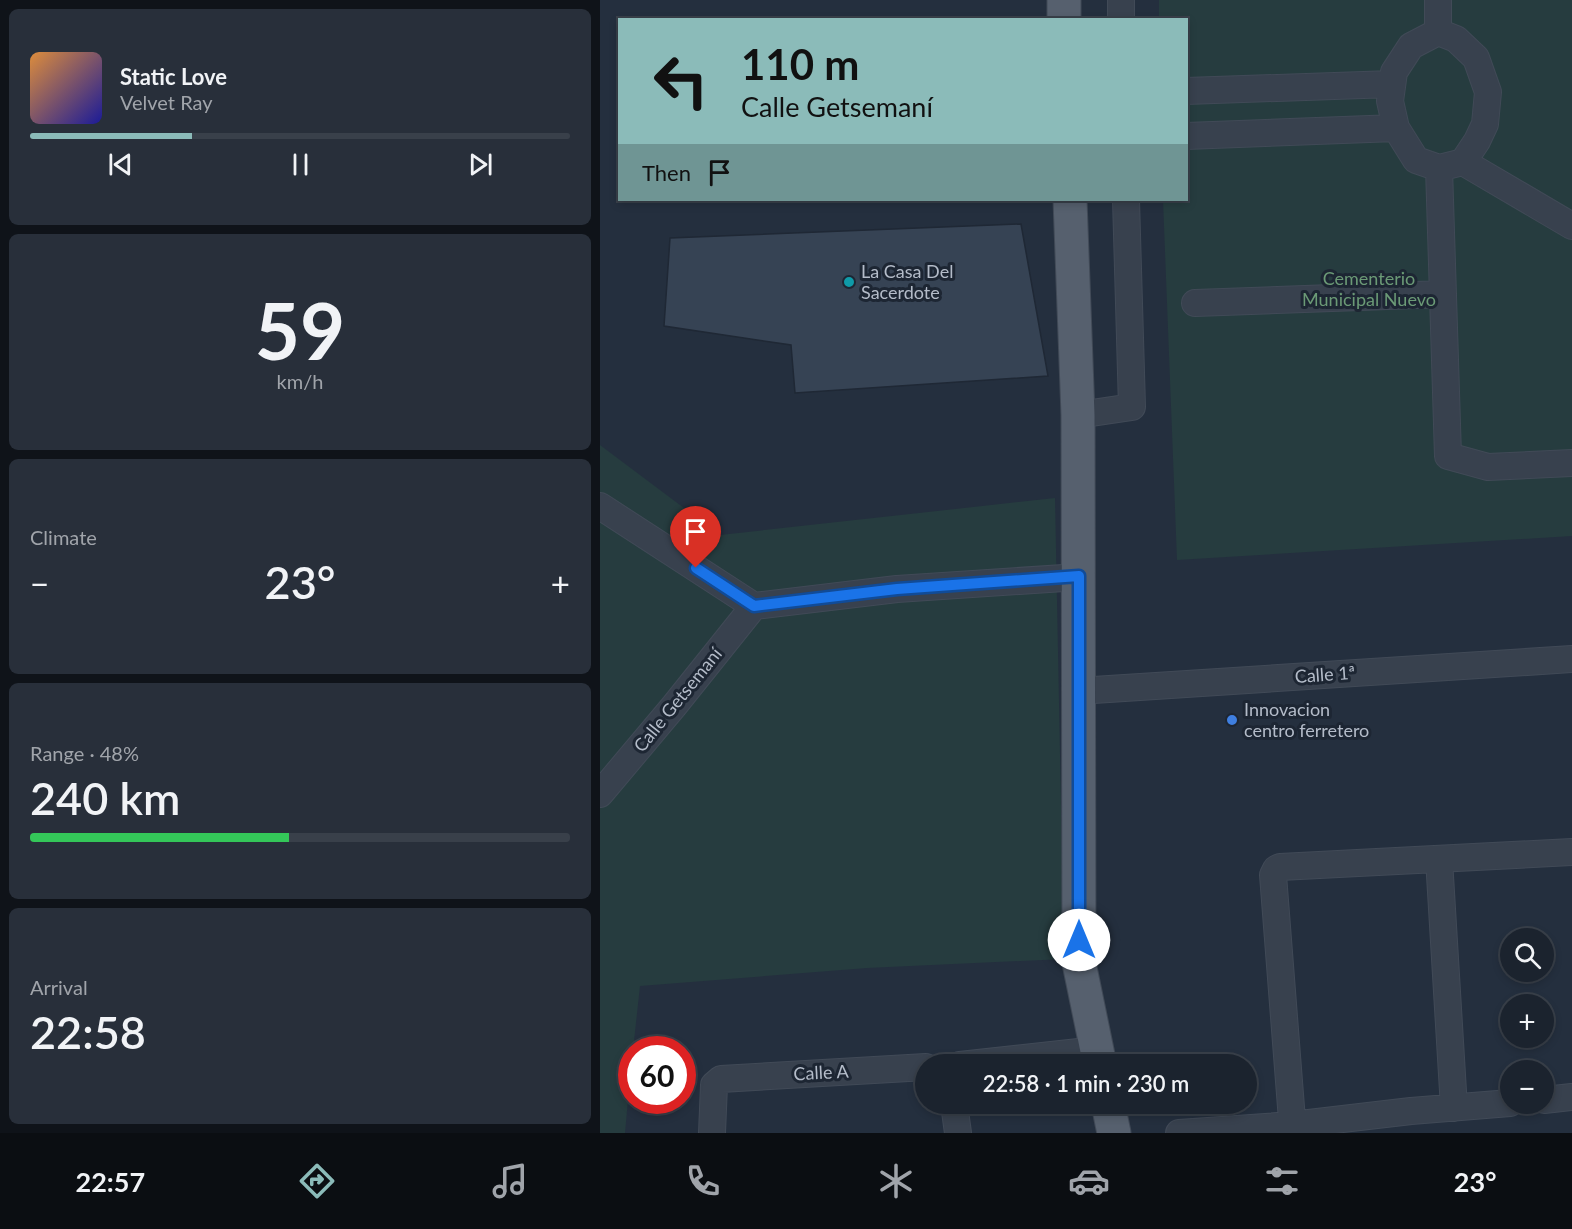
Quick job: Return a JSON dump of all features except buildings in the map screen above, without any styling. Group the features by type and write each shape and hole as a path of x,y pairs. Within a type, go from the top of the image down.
{"main road":[{"path":"1064,0 1064,18"},
{"path":"1070,201 1078,414 1079,963 1097,1054"},
{"path":"1110,1114 1114,1133"}],"street":[{"path":"1121,0 1121,18"},
{"path":"1438,0 1438,32"},
{"path":"1438,32 1456,39 1476,58 1488,92 1485,124 1477,141 1463,162 1439,168 1416,160 1396,128 1390,101 1394,72 1411,46 1438,32"},
{"path":"1188,91 1392,84"},
{"path":"1188,136 1396,128"},
{"path":"1463,162 1572,226"},
{"path":"1439,168 1448,456 1488,467 1572,463"},
{"path":"1078,414 1132,407 1126,201"},
{"path":"1195,303 1443,294"},
{"path":"600,506 754,606 897,589 1079,576"},
{"name":"Calle Getsemaní","path":"600,794 754,606"},
{"name":"Calle 1ª","path":"1078,691 1572,659"},
{"path":"1293,1129 1273,874 1276,869 1572,852"},
{"path":"1439,859 1454,1108"},
{"name":"Calle A","path":"712,1133 714,1085 721,1079 915,1068"},
{"path":"1554,1099 1572,1097"},
{"path":"1179,1133 1412,1122 1454,1108 1500,1104"},
{"path":"955,1114 958,1133"}],"green space":[{"name":"Cementerio Municipal Nuevo","path":"1159,0 1572,0 1572,536 1177,560 1163,201 1188,201 1188,18 1159,18"},
{"path":"600,445 720,535 1055,498 1064,959 867,968 640,986 635,1036 618,1036 618,1114 627,1114 625,1133 600,1133"}],"place":[{"name":"La Casa Del Sacerdote","path":"849,282"},
{"name":"Innovacion centro ferretero","path":"1232,720"}],"route":[{"path":"696,568 754,606 897,589 1079,576 1079,940"}]}
